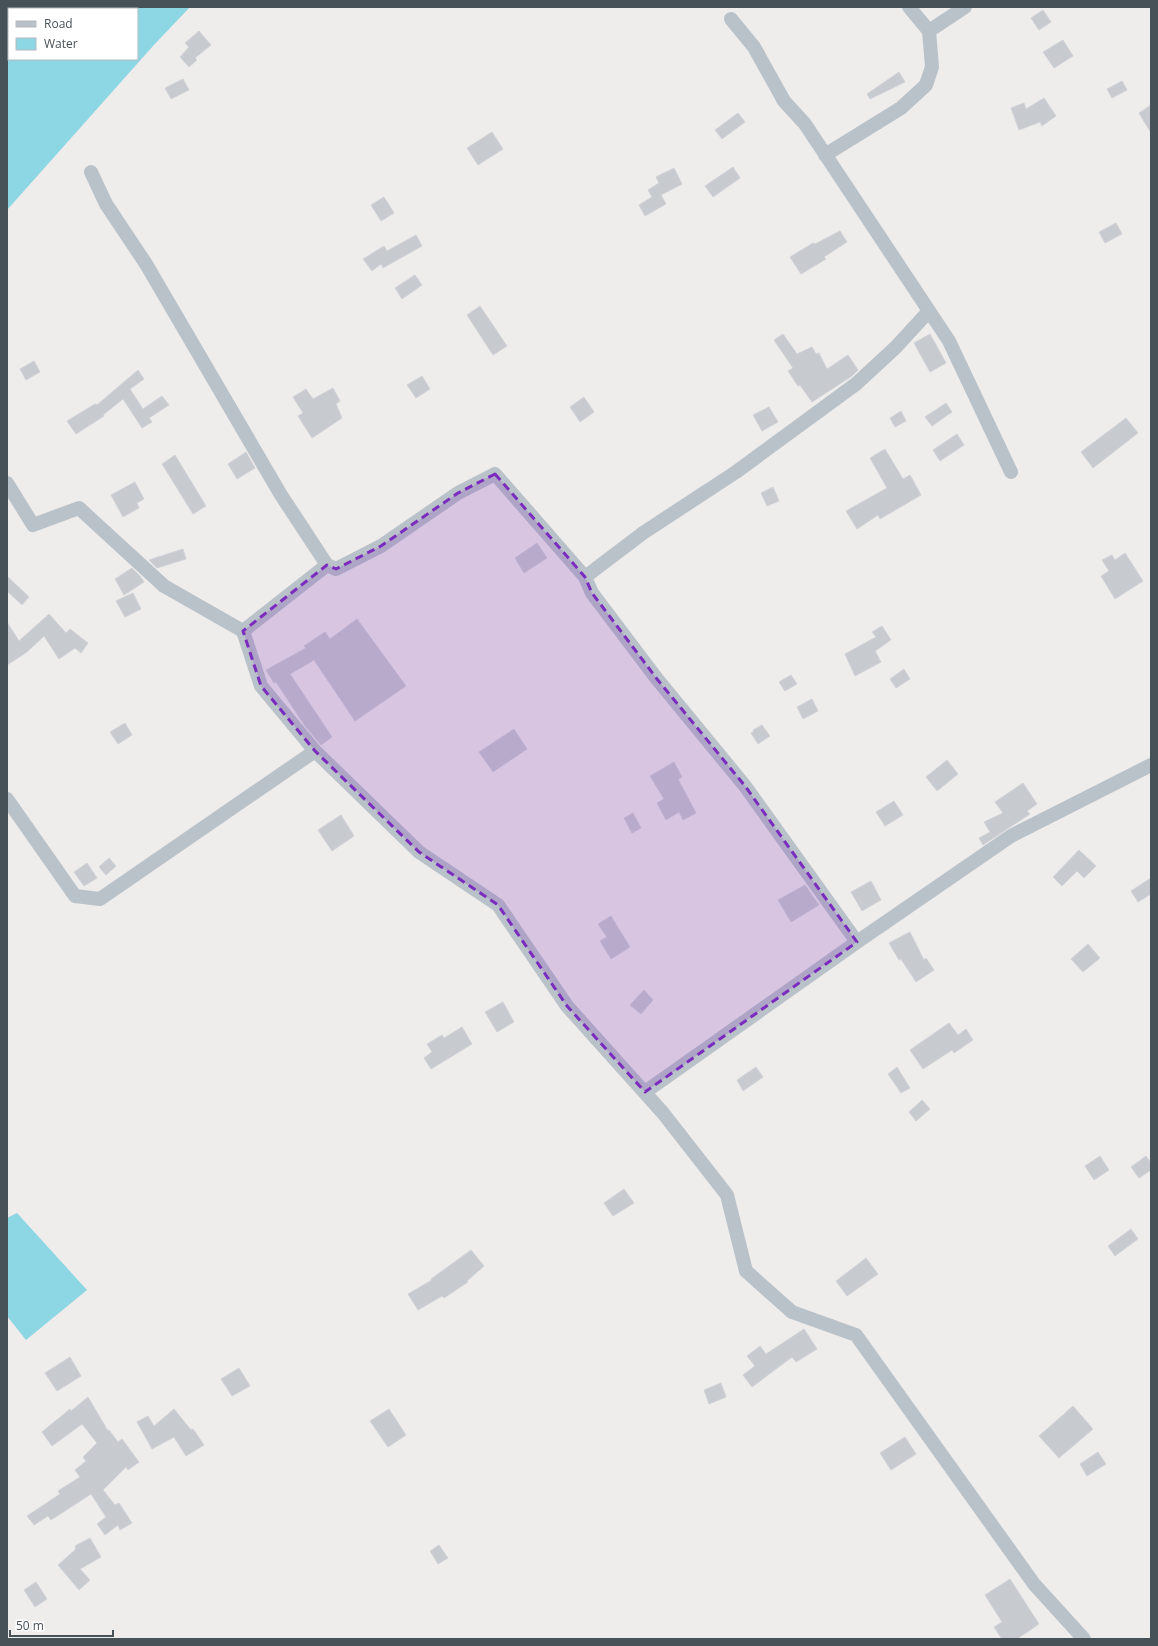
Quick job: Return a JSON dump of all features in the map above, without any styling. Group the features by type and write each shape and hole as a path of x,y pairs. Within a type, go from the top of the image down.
{"street":[{"path":"825,155 901,108 926,85 932,67 929,31 909,7"},
{"path":"929,31 965,7"},
{"path":"731,19 754,47 784,101 805,124 950,341 1011,472"},
{"path":"91,172 106,204 146,264 281,495 327,565 336,569 381,546 458,493 495,474 585,577 592,593 657,679 745,786 857,942"},
{"path":"585,577 643,533 736,472 856,384 896,347 929,311"},
{"path":"7,483 33,525 79,508 164,586 243,631 261,686 315,751 419,852 498,904 567,1006 663,1113 727,1195 746,1271 792,1312 856,1335 1034,1584 1084,1639"},
{"path":"243,631 327,565"},
{"path":"7,799 75,896 100,899 315,751"},
{"path":"645,1092 857,942 1011,836 1151,765"}],"highlighted area":[{"path":"495,474 585,577 592,593 657,679 745,786 857,942 645,1092 567,1006 498,905 419,852 315,751 261,686 243,631 327,565 336,569 381,546 458,493"}],"water":[{"path":"190,7 153,46 7,210 8,54 8,60 138,60 138,8 47,8"},
{"path":"17,1213 87,1290 26,1340 7,1316 7,1218"}],"building":[{"path":"1043,10 1051,22 1039,30 1031,18"},
{"path":"199,31 211,45 195,58 197,60 189,67 180,57 189,47 185,43"},
{"path":"1063,40 1073,56 1054,68 1043,52"},
{"path":"899,72 905,82 870,99 867,94"},
{"path":"183,79 189,90 171,99 165,88"},
{"path":"1122,81 1127,90 1112,98 1107,89"},
{"path":"1044,98 1056,116 1042,126 1040,122 1019,130 1011,108 1024,103 1026,109"},
{"path":"1151,105 1151,133 1139,113"},
{"path":"738,113 745,122 722,139 715,130"},
{"path":"492,132 503,149 478,165 467,148"},
{"path":"733,167 740,178 713,197 705,186"},
{"path":"674,168 682,184 661,195 666,204 645,216 639,205 652,197 648,190 659,183 656,177"},
{"path":"384,197 394,213 381,221 371,205"},
{"path":"1116,223 1122,234 1105,243 1099,232"},
{"path":"840,231 847,242 824,257 826,259 801,274 790,257 813,243 815,244"},
{"path":"416,235 422,246 383,268 381,264 372,271 363,259 384,246 387,251"},
{"path":"415,275 422,285 402,299 395,288"},
{"path":"480,306 507,346 493,355 467,315"},
{"path":"783,334 797,354 812,347 816,354 819,353 827,369 848,355 858,370 852,376 812,402 800,385 798,386 788,371 793,368 774,340"},
{"path":"930,334 946,363 930,372 914,343"},
{"path":"34,361 40,372 26,380 20,369"},
{"path":"138,370 144,379 130,389 143,409 162,396 169,405 149,418 152,422 142,428 123,399 103,415 104,416 76,434 67,421 95,404 97,405"},
{"path":"422,376 430,389 416,398 407,385"},
{"path":"333,388 340,401 336,404 342,418 312,438 298,416 303,413 293,397 306,389 313,399"},
{"path":"584,397 594,412 580,422 570,407"},
{"path":"946,403 952,412 932,426 925,417"},
{"path":"769,407 778,422 762,431 753,415"},
{"path":"901,411 906,421 895,427 890,418"},
{"path":"1126,418 1138,433 1093,468 1081,452"},
{"path":"957,434 964,445 940,461 933,450"},
{"path":"885,449 903,479 910,475 921,495 880,519 878,515 857,529 846,511 887,488 870,458"},
{"path":"246,452 255,468 237,479 228,464"},
{"path":"175,455 206,506 193,514 162,464"},
{"path":"135,482 144,499 137,503 139,508 123,517 111,495"},
{"path":"773,487 779,501 767,506 761,493"},
{"path":"537,543 547,558 524,573 515,558"},
{"path":"183,549 186,559 157,568 149,560"},
{"path":"1125,553 1143,581 1115,599 1101,576 1109,571 1102,560 1112,555 1115,560"},
{"path":"132,568 144,582 124,595 115,579"},
{"path":"7,576 29,597 22,605 7,591"},
{"path":"133,593 141,609 125,617 116,601"},
{"path":"49,614 66,633 70,629 88,643 81,653 75,648 59,659 44,636 27,652 7,665 7,622 19,641"},
{"path":"357,619 406,686 355,721 314,660 290,674 332,737 321,745 305,726 276,682 274,683 266,670 306,648 304,646 325,632 330,639"},
{"path":"882,626 891,640 875,651 881,662 855,676 845,654 876,637 872,632"},
{"path":"904,669 910,679 896,688 890,679"},
{"path":"791,675 797,684 785,691 779,682"},
{"path":"812,699 818,711 803,719 797,707"},
{"path":"125,723 132,735 118,744 110,732"},
{"path":"762,725 770,736 758,744 751,733 754,731 753,730"},
{"path":"514,729 527,749 493,772 479,752"},
{"path":"947,760 958,774 937,791 926,777"},
{"path":"674,762 682,777 678,779 696,813 683,820 679,812 666,820 657,803 664,799 650,776"},
{"path":"1023,783 1037,804 1027,811 1030,814 983,845 979,838 990,832 984,822 1003,813 995,802"},
{"path":"894,801 903,815 885,826 876,812"},
{"path":"633,813 641,828 632,833 624,818"},
{"path":"341,815 354,836 332,851 318,830"},
{"path":"1079,850 1096,866 1084,878 1077,871 1062,886 1053,877"},
{"path":"109,858 116,866 106,875 99,867"},
{"path":"87,863 97,878 84,886 74,872"},
{"path":"1151,878 1151,894 1138,902 1131,891"},
{"path":"871,881 881,900 862,911 851,892"},
{"path":"805,885 819,905 791,922 778,900"},
{"path":"611,916 630,947 611,959 600,941 607,937 598,924"},
{"path":"910,932 924,960 926,958 934,970 916,982 901,959 899,960 889,943"},
{"path":"1088,944 1100,958 1083,972 1071,959"},
{"path":"644,990 653,1000 641,1014 630,1005"},
{"path":"503,1002 514,1022 497,1032 485,1012"},
{"path":"949,1023 958,1035 966,1029 973,1040 954,1053 952,1050 923,1069 910,1050"},
{"path":"462,1027 472,1044 431,1069 424,1058 432,1052 427,1044 442,1035 444,1038"},
{"path":"756,1067 763,1077 743,1091 737,1080"},
{"path":"897,1067 910,1088 901,1093 888,1074"},
{"path":"922,1100 930,1109 916,1121 909,1112"},
{"path":"1100,1156 1109,1170 1094,1180 1085,1166"},
{"path":"1146,1156 1151,1163 1151,1170 1139,1178 1131,1167"},
{"path":"624,1189 634,1203 613,1216 604,1203"},
{"path":"1131,1229 1138,1239 1115,1256 1108,1246"},
{"path":"471,1250 484,1266 467,1281 468,1282 444,1298 442,1296 418,1310 408,1294 432,1280 431,1279"},
{"path":"866,1258 878,1274 847,1296 836,1281"},
{"path":"804,1329 817,1349 796,1362 792,1357 752,1387 743,1375 755,1366 747,1356 760,1346 766,1354"},
{"path":"70,1357 81,1376 57,1391 45,1373"},
{"path":"239,1368 250,1386 232,1396 221,1379"},
{"path":"721,1383 726,1397 709,1404 704,1390"},
{"path":"88,1397 108,1431 109,1430 118,1442 122,1439 139,1462 128,1470 126,1467 103,1490 115,1505 119,1503 132,1523 120,1530 118,1525 105,1535 97,1524 106,1517 91,1494 51,1520 48,1516 34,1525 27,1516 60,1494 58,1491 80,1477 75,1470 86,1461 83,1457 97,1443 82,1424 52,1446 42,1432 70,1409 71,1411"},
{"path":"1073,1406 1093,1429 1059,1458 1039,1436"},
{"path":"174,1409 191,1430 193,1429 204,1445 186,1456 174,1437 152,1449 137,1422 148,1416 154,1426"},
{"path":"389,1409 406,1435 388,1447 370,1421"},
{"path":"905,1437 916,1454 891,1470 880,1453"},
{"path":"1098,1452 1106,1464 1087,1476 1080,1464"},
{"path":"90,1538 101,1557 80,1569 90,1580 79,1590 58,1565 76,1549 75,1546"},
{"path":"439,1545 448,1558 438,1564 430,1551"},
{"path":"1010,1579 1039,1624 1017,1639 1002,1639 994,1627 1002,1622 985,1595"},
{"path":"36,1582 47,1599 35,1607 24,1590"}]}
